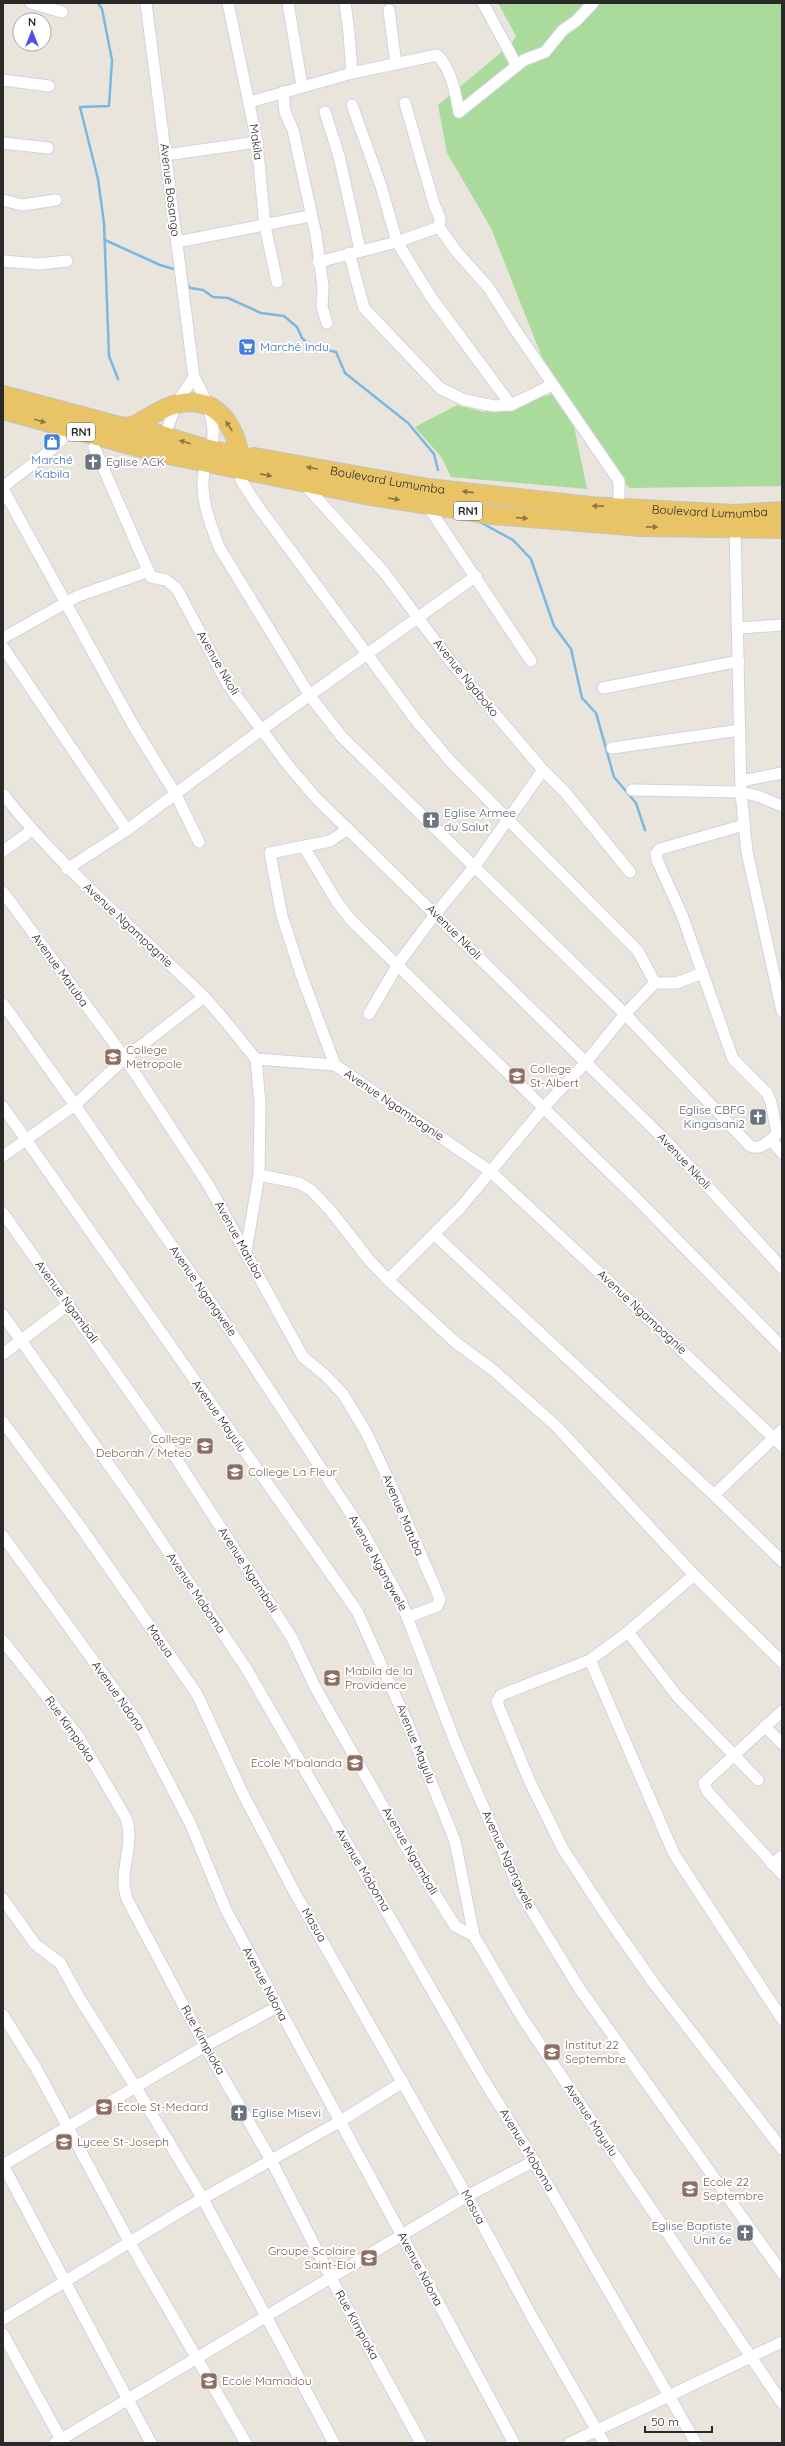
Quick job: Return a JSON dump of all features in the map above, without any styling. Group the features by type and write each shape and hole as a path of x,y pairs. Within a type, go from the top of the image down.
{"highway":[{"name":"Boulevard Lumumba","path":"3,395 123,427 133,426 162,445"},
{"path":"128,445 133,426 176,404 208,404 214,407 237,440 239,462"},
{"name":"Boulevard Lumumba","path":"3,410 128,445 162,445 239,462 303,483 492,515 581,524 641,527 782,529"},
{"name":"Boulevard Lumumba","path":"239,462 254,457 428,488 590,506 619,506 734,514 782,512"}],"street":[{"path":"31,3 62,12"},
{"name":"Avenue Bosango","path":"146,3 194,377"},
{"name":"Makila","path":"228,3 250,102 257,142 265,226 277,282"},
{"path":"288,3 302,86"},
{"path":"344,3 349,33 352,72"},
{"path":"483,3 517,66"},
{"path":"250,102 352,72 437,55 441,59 451,80 459,112 524,60 545,52 563,30 576,21 593,3"},
{"path":"389,10 396,64"},
{"path":"3,80 49,86"},
{"path":"283,92 310,216 316,235 318,262 323,286 322,307 327,323"},
{"path":"405,102 434,204 440,218 439,227 456,251 489,288 552,385 619,481 619,506"},
{"path":"352,105 381,186 397,242 431,297 511,405"},
{"path":"325,112 339,156 364,308 440,388 464,400 494,406 511,405 552,385"},
{"path":"166,155 257,142"},
{"path":"3,143 48,148"},
{"path":"3,200 22,205 56,200"},
{"path":"177,242 310,216"},
{"path":"318,262 397,242 439,227"},
{"path":"3,261 39,264 66,261"},
{"path":"162,445 176,404 194,377 208,404 208,412 214,433 202,485 211,525 219,547 310,696 342,737 625,1014 750,1146 759,1147 777,1135"},
{"path":"74,430 68,433 52,449 3,488 133,725 175,793 199,842"},
{"path":"3,638 78,596 152,576 94,446"},
{"path":"239,462 246,489 398,698 447,756 508,820 638,951 655,983"},
{"name":"Avenue Ngaboko","path":"303,483 383,570 451,662 543,770 564,791 630,872"},
{"path":"428,504 531,661"},
{"path":"735,528 741,792 744,825 782,1010"},
{"name":"Avenue Nkoli","path":"152,576 166,580 177,589 228,685 261,730 315,797 436,913 668,1143 782,1268"},
{"path":"67,869 127,830 261,730 476,576"},
{"path":"738,628 782,625"},
{"path":"3,647 127,830"},
{"path":"603,688 739,661"},
{"path":"612,748 740,730"},
{"path":"369,1014 398,964 436,913 475,866 543,770"},
{"path":"741,781 782,773"},
{"path":"632,790 741,792 758,796 782,806"},
{"name":"Avenue Ngampagnie","path":"3,794 32,830 67,869 204,997 256,1059 335,1065 490,1171 778,1434 782,1446"},
{"path":"744,825 660,849 656,854 703,973 733,1059 767,1093 771,1102 782,1153"},
{"path":"335,1065 301,974 285,923 270,853 273,851 304,847 330,841 348,829"},
{"path":"3,851 32,830"},
{"path":"304,847 346,914 544,1107 782,1347"},
{"name":"Avenue Matuba","path":"3,892 125,1058 209,1186 303,1357 325,1375 343,1394 366,1432 391,1485 440,1599 439,1604 408,1617"},
{"path":"388,1280 435,1235 544,1107 586,1062 625,1014 655,983 676,982 703,973"},
{"path":"3,1156 75,1105 125,1058 204,997"},
{"name":"Avenue Ngangwele","path":"3,1004 75,1105 363,1532 408,1617 455,1742 521,1893 579,1988 782,2273"},
{"path":"246,1252 259,1175 260,1103 256,1059"},
{"name":"Avenue Mayulu","path":"3,1107 357,1611 407,1722 455,1841 474,1936 523,2019 752,2356 782,2403"},
{"path":"259,1175 299,1183 311,1190 330,1210 370,1261 388,1280 455,1342 493,1370 556,1426 694,1575 782,1662"},
{"name":"Avenue Ngambali","path":"3,1213 69,1304 172,1452 292,1638 315,1687 406,1847 455,1926 474,1936"},
{"path":"435,1235 714,1495 782,1562"},
{"path":"3,1354 69,1304"},
{"name":"Avenue Moboma","path":"3,1315 135,1502 246,1668 482,2077 534,2160 696,2443"},
{"name":"Masua","path":"3,1422 82,1529 191,1684 265,1836 467,2196 531,2315 604,2443"},
{"path":"714,1495 778,1434"},
{"name":"Avenue Ndona","path":"3,1536 146,1736 206,1858 226,1910 339,2122 514,2443"},
{"path":"694,1575 628,1632 590,1660 502,1695 497,1702 548,1820 563,1849 604,1911 689,2030 782,2150"},
{"path":"628,1632 677,1696 758,1780"},
{"name":"Rue Kimpioka","path":"3,1640 78,1736 126,1818 129,1832 123,1881 124,1890 205,2046 271,2160 331,2278 421,2443"},
{"path":"590,1660 674,1854 782,2019"},
{"path":"782,1711 706,1779 705,1788 782,1874"},
{"path":"765,1726 782,1744"},
{"path":"772,1864 782,1856"},
{"path":"3,1899 35,1944 60,1963 80,1999 135,2086 203,2199 334,2443"},
{"path":"151,2443 127,2401 66,2281 3,2165 135,2086 277,2007"},
{"path":"3,2016 36,2068 130,2243 199,2359 246,2443"},
{"path":"3,2319 203,2199 339,2122 403,2082"},
{"path":"3,2334 60,2442 467,2196 534,2160"},
{"path":"570,2443 782,2342"}],"green space":[{"path":"498,3 782,3 782,486 629,488 554,388 491,228 447,153 438,105 510,45 516,36"},
{"path":"552,394 574,426 587,489 451,477 442,458 415,427 457,405 484,412"}],"waterway":[{"path":"98,3 102,9 112,60 109,106 80,107 98,179 104,223 109,356 118,379"},
{"path":"105,240 160,265 177,270"},
{"path":"186,282 190,288 203,290 213,297 228,298 261,313 284,316 297,327 302,338 317,352 323,349 336,352 345,373 408,423 434,454 438,470"},
{"path":"480,522 513,540 531,559 554,626 571,649 582,698 596,713 614,777 636,803 645,830"}],"place":[{"name":"Marché Indu","path":"247,347"},
{"name":"Marché Kabila","path":"52,442"},
{"name":"Eglise ACK","path":"93,462"},
{"name":"Eglise Armee du Salut","path":"431,820"},
{"name":"College Metropole","path":"113,1057"},
{"name":"College St-Albert","path":"517,1076"},
{"name":"Eglise CBFG Kingasani2","path":"758,1117"},
{"name":"College Deborah / Meteo","path":"205,1446"},
{"name":"College La Fleur","path":"235,1472"},
{"name":"Mabila de la Providence","path":"332,1678"},
{"name":"Ecole M'balanda","path":"355,1763"},
{"name":"Institut 22 Septembre","path":"552,2052"},
{"name":"Ecole St-Medard","path":"104,2107"},
{"name":"Eglise Misevi","path":"239,2113"},
{"name":"Lycee St-Joseph","path":"64,2142"},
{"name":"Ecole 22 Septembre","path":"690,2189"},
{"name":"Eglise Baptiste Unit 6e","path":"745,2233"},
{"name":"Groupe Scolaire Saint-Eloi","path":"369,2258"},
{"name":"Ecole Mamadou","path":"209,2381"}]}
